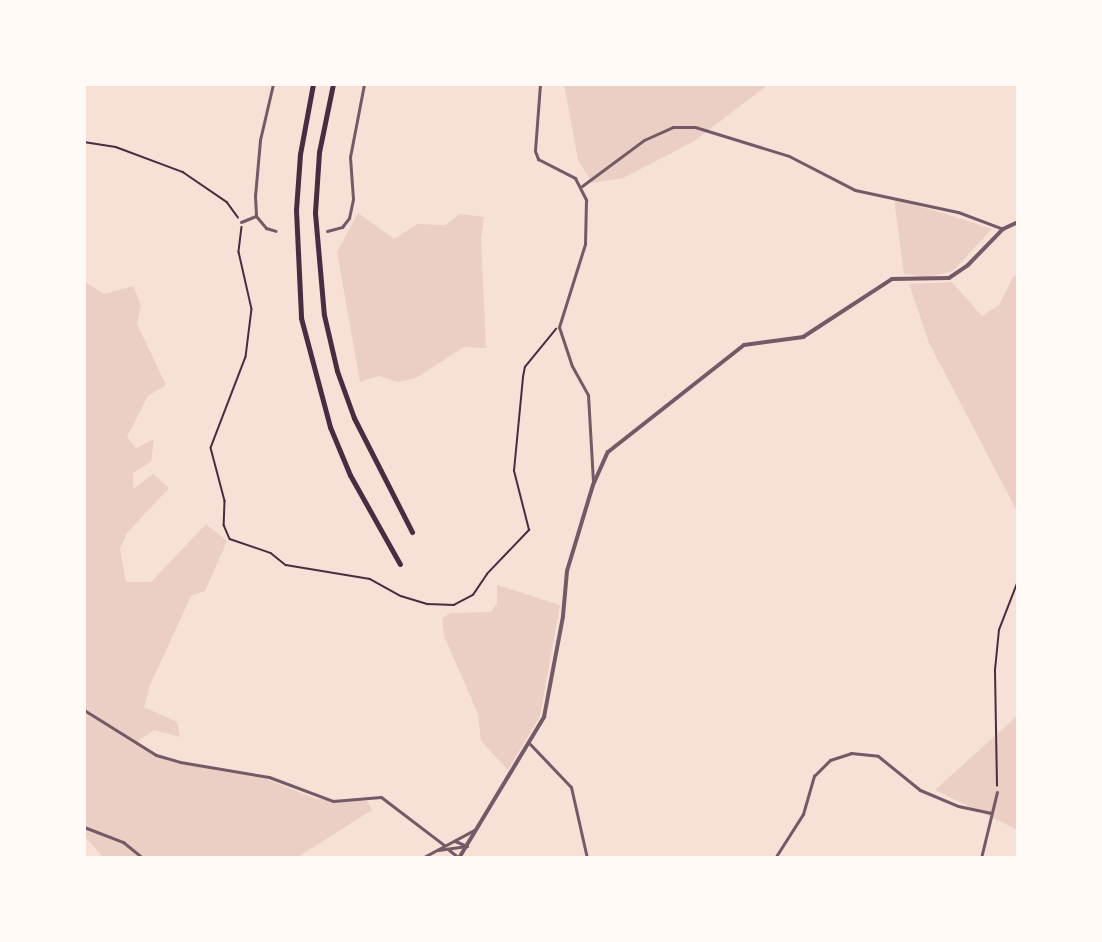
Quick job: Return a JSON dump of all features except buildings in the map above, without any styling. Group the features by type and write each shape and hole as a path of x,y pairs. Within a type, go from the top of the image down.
{"highway":[{"path":"313,84 300,154 296,210 301,318 315,378 338,446 400,564"},
{"path":"333,84 319,152 315,213 324,315 338,371 354,418 412,532"}],"street":[{"path":"273,84 260,140 256,216 266,228 276,231"},
{"path":"327,231 342,227 349,218 353,199 350,157 364,84"},
{"path":"540,84 535,151 538,159 575,178 582,186 588,220 585,244 559,327 572,366 588,394 593,484"},
{"path":"582,186 644,140 673,127 695,127 789,156 855,190 958,212 1004,229"},
{"path":"242,222 256,216"},
{"path":"448,849 459,858 530,744 548,704 567,571 593,484 615,444 733,351 744,345 803,337 892,279 949,278 968,265 1004,229 1018,222"},
{"path":"84,710 156,755 180,762 269,777 333,801 381,797 444,845"},
{"path":"530,744 571,787 587,858"},
{"path":"774,858 803,814 814,776 830,760 851,753 878,756 908,782 935,797 991,813"},
{"path":"981,858 997,792"},
{"path":"84,827 123,842 143,858"},
{"path":"422,858 477,828"},
{"path":"453,841 467,846"},
{"path":"436,850 467,846"}],"path":[{"path":"997,792 995,701 999,630 1018,581"}],"shaded area":[{"path":"564,84 769,84 693,142 623,178 592,183 578,160"},
{"path":"894,199 992,229 953,271 929,277 904,274"},
{"path":"358,213 394,239 417,224 445,225 460,214 484,217 481,239 486,348 464,347 416,378 398,382 379,376 360,382 337,252"},
{"path":"1018,275 1018,513 929,343 909,284 952,282 982,316 999,305 1013,277"},
{"path":"84,281 104,294 133,286 141,305 137,324 166,385 148,396 127,437 136,448 154,439 151,462 133,473 133,489 153,474 169,488 127,533 120,549 126,582 151,582 206,524 227,541 205,591 191,596 151,683 144,707 177,722 180,737 154,730 138,741 155,756 264,778 316,799 367,801 372,810 296,858 104,858 84,836"},
{"path":"497,585 560,605 540,716 508,770 481,741 478,714 444,636 442,619 450,613 491,612 497,603"},
{"path":"1018,715 1018,830 935,790"}]}
